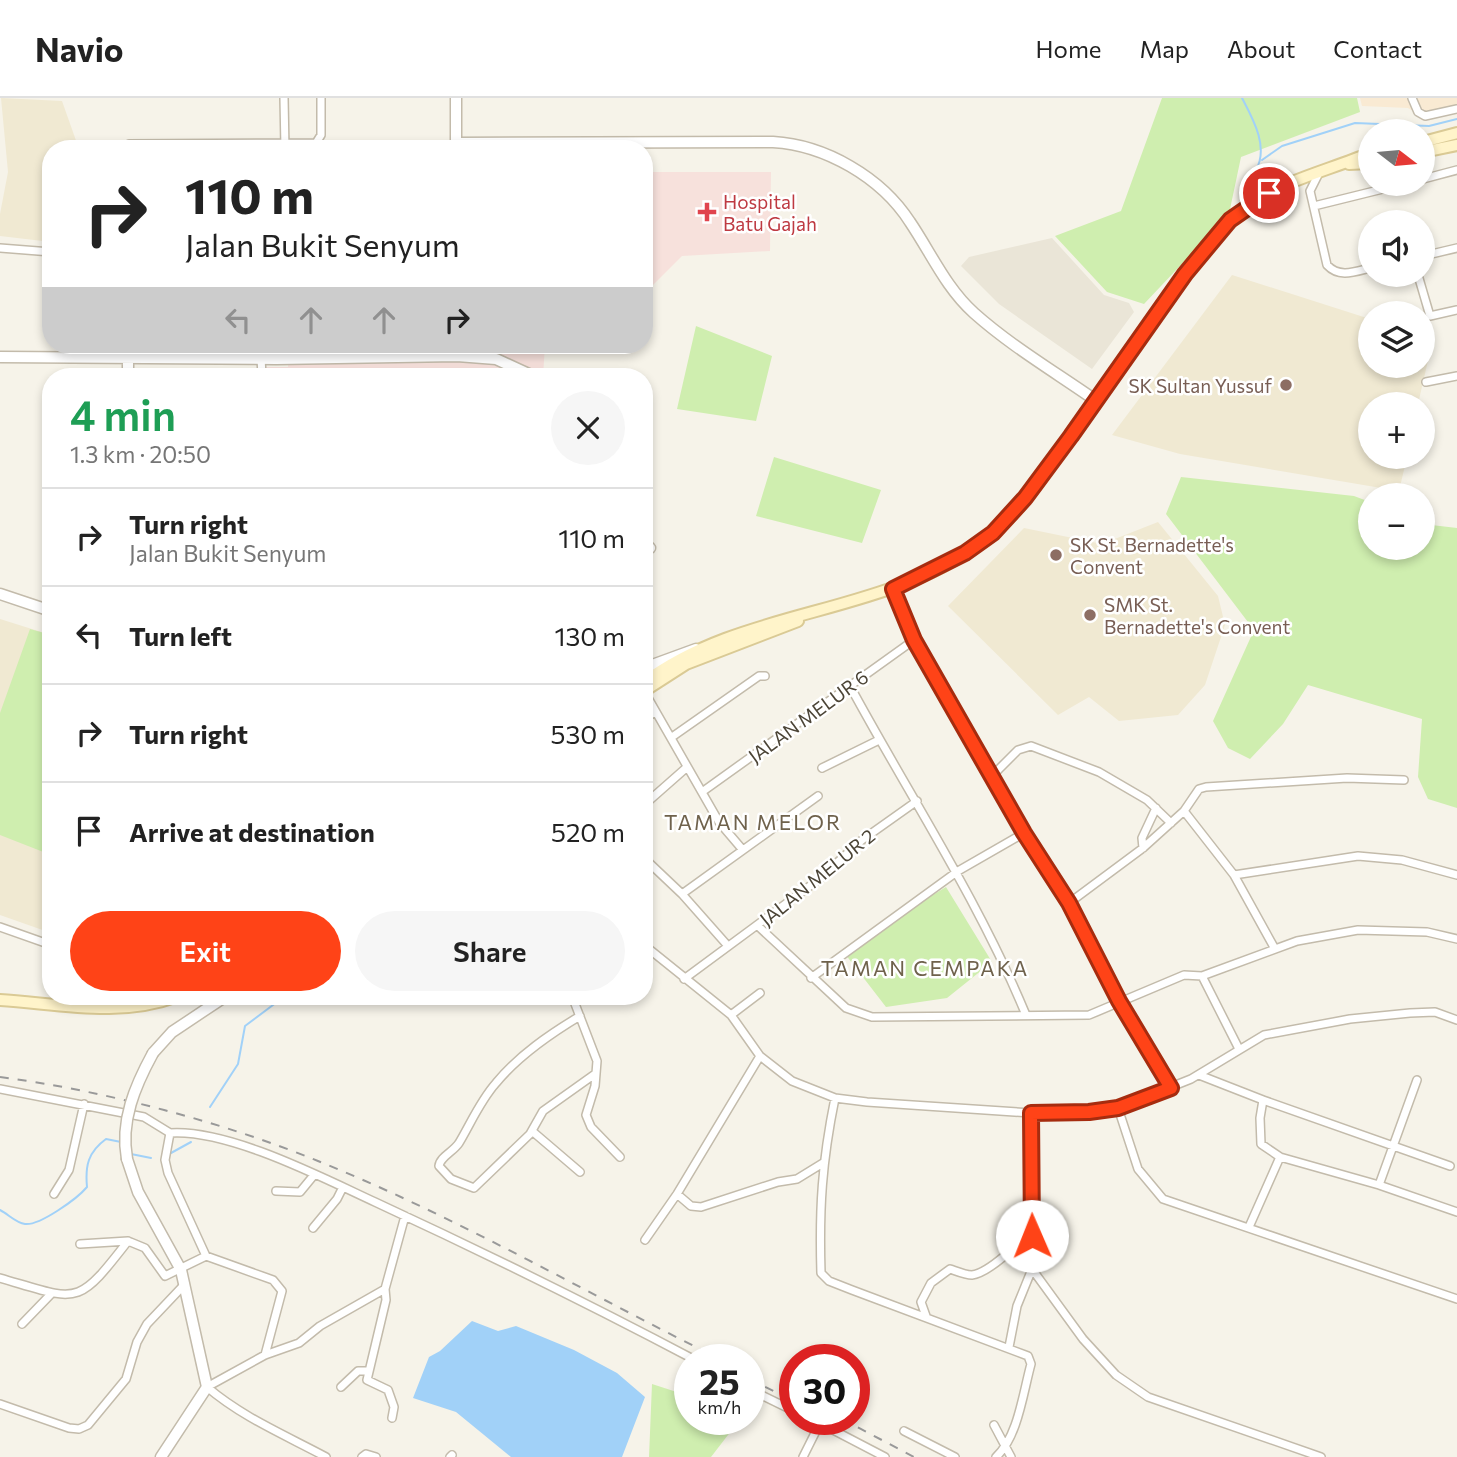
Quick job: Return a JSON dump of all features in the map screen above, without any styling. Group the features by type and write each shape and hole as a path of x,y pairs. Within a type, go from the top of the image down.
{"main road":[{"path":"1435,139 1457,133"},
{"path":"1435,150 1457,145"},
{"path":"653,685 686,664 817,613 893,589 965,553 993,533 1032,488 1185,274 1230,220 1253,202 1292,182 1358,158"},
{"path":"1343,164 1358,163"},
{"path":"653,676 674,661 703,647 776,620 817,613"},
{"path":"674,661 686,664"},
{"path":"0,1000 42,1000"},
{"path":"84,1005 116,1010 147,1005"}],"street":[{"path":"284,98 285,140"},
{"path":"319,140 321,98"},
{"path":"456,98 456,140"},
{"path":"1412,98 1419,112 1425,116 1457,109"},
{"path":"653,144 772,142 814,148 863,176 909,219 944,279 974,312 1096,400"},
{"path":"1435,176 1457,170"},
{"path":"1319,172 1310,191 1327,265 1340,273 1358,270"},
{"path":"1292,182 1310,191"},
{"path":"1314,206 1358,195"},
{"path":"1435,253 1457,247"},
{"path":"0,248 42,251"},
{"path":"1422,287 1430,316 1457,310"},
{"path":"276,359 278,354"},
{"path":"0,357 276,359 457,356 496,359 516,368"},
{"path":"128,358 128,368"},
{"path":"261,358 261,368"},
{"path":"1426,383 1457,376"},
{"path":"893,589 913,636 1024,833 1069,903 1119,1001 1171,1088"},
{"path":"0,594 42,608"},
{"name":"JALAN MELUR 6","path":"702,792 850,686 913,636"},
{"path":"653,663 703,647"},
{"path":"657,661 674,661"},
{"path":"671,737 759,676 765,676"},
{"path":"850,686 879,740 958,871 1008,970 1027,1015"},
{"path":"653,708 719,822 742,849"},
{"path":"822,768 879,740"},
{"path":"992,776 1018,750 1031,746 1099,772 1156,808 1171,823"},
{"path":"653,797 687,768"},
{"path":"1069,903 1143,848 1184,811 1199,789 1347,778 1404,780"},
{"path":"682,894 818,796"},
{"name":"JALAN MELUR 2","path":"684,979 758,926 818,880 862,840 917,801"},
{"path":"1143,848 1142,838 1156,808"},
{"path":"1184,811 1234,875 1275,949"},
{"path":"811,978 958,871 1024,833"},
{"path":"1234,875 1358,856 1402,860 1457,875"},
{"path":"653,867 682,894 728,946"},
{"path":"758,926 846,1008 872,1017 1089,1015 1184,975 1202,976 1297,941 1358,930 1427,932 1457,939"},
{"path":"0,927 42,942"},
{"path":"653,953 731,1015 760,1056 792,1081 835,1098 1031,1113 1089,1112 1118,1108 1171,1088 1199,1075 1264,1035 1350,1018 1435,1012 1457,1020"},
{"path":"1202,976 1239,1049"},
{"path":"731,1015 760,993"},
{"path":"212,1005 172,1032 153,1053 138,1081 130,1106 126,1130 127,1159 138,1192 181,1270 207,1387 235,1410 260,1420 326,1457"},
{"path":"576,1005 597,1061 595,1086 586,1115 590,1127 620,1157"},
{"path":"580,1016 554,1031 507,1070 494,1084 458,1145 441,1160 439,1167 451,1179 474,1188 532,1131 543,1111 595,1074"},
{"path":"645,1240 677,1194 760,1056"},
{"path":"1199,1075 1450,1166"},
{"path":"1379,1185 1417,1080"},
{"path":"0,1089 144,1117 170,1133 205,1133 314,1175 447,1233 674,1349"},
{"path":"835,1098 823,1163 818,1229 821,1273 828,1281 1028,1356 1031,1364 1005,1448 996,1457"},
{"path":"1264,1100 1260,1118 1261,1144 1280,1157 1379,1185 1457,1212"},
{"path":"54,1194 69,1170 84,1104"},
{"path":"1118,1108 1138,1169 1163,1199 1457,1299"},
{"path":"1009,1347 1017,1306 1032,1269 1031,1113"},
{"path":"532,1131 579,1172"},
{"path":"170,1133 165,1160 168,1173 206,1256 273,1280 282,1291 265,1355"},
{"path":"1249,1227 1280,1157"},
{"path":"677,1194 691,1206 701,1208 778,1182 797,1179 823,1163"},
{"path":"276,1191 300,1192 314,1175"},
{"path":"313,1228 337,1199 342,1187"},
{"path":"391,1418 394,1407 388,1390 367,1380 386,1300 385,1289 405,1216"},
{"path":"929,1319 922,1310 921,1302 942,1273 950,1269 971,1275 980,1272 1020,1242 1032,1229"},
{"path":"80,1244 128,1241 145,1248 165,1276 206,1256"},
{"path":"0,1278 67,1296 84,1291 128,1241"},
{"path":"1020,1242 1032,1245"},
{"path":"1032,1269 1083,1339 1116,1375 1148,1398 1321,1457"},
{"path":"0,1404 69,1427 79,1429 88,1425 126,1379 137,1342 147,1324 184,1286"},
{"path":"161,1457 207,1387 265,1355 299,1343 320,1326 385,1289"},
{"path":"22,1324 52,1293"},
{"path":"341,1387 358,1371 369,1371"},
{"path":"994,1425 1011,1457"},
{"path":"904,1431 955,1457"},
{"path":"803,1457 811,1435"},
{"path":"843,1435 885,1457"},
{"path":"362,1457 366,1454 376,1457"}],"shaded area":[{"path":"1,98 62,101 76,140 42,140 42,241 0,236 0,214 8,172"},
{"path":"1360,98 1457,98 1457,113 1432,119 1426,119 1408,108 1362,106"},
{"name":"Hospital Batu Gajah","path":"653,172 771,172 770,251 682,256 653,285"},
{"path":"1052,238 1104,295 1129,303 1134,312 1092,369 999,304 961,266 969,257"},
{"name":"SK Sultan Yussuf","path":"1232,275 1358,315 1358,378 1424,378 1421,392 1358,392 1358,469 1404,469 1401,483 1358,484 1180,454 1112,435"},
{"path":"288,354 544,354 544,368 266,368 288,367"},
{"name":"SMK St. Bernadette's Convent","path":"1158,522 1218,596 1225,625 1205,685 1178,715 1119,721 1089,697 1058,715 948,606 1024,528 1102,544"},
{"path":"0,619 42,632 42,930 0,915"}],"green space":[{"path":"1162,98 1357,98 1360,112 1241,157 1229,214 1144,304 1107,292 1055,236 1121,211"},
{"path":"696,326 772,356 756,421 677,409"},
{"path":"774,457 881,490 862,543 756,516"},
{"path":"1181,477 1358,498 1358,560 1435,560 1435,525 1457,528 1457,808 1428,799 1418,777 1422,719 1308,685 1283,724 1250,759 1228,748 1213,721 1254,630 1166,514"},
{"path":"30,629 42,632 42,851 0,835 0,713"},
{"path":"946,887 992,962 947,998 886,1007 842,950"},
{"path":"652,1384 674,1391 674,1435 728,1435 711,1457 649,1457"}],"water":[{"path":"472,1321 498,1331 516,1326 574,1350 617,1373 645,1397 622,1457 511,1457 456,1412 413,1398 429,1357 440,1351"}],"waterway":[{"path":"1242,98 1255,124 1260,143 1260,161 1256,170"},
{"path":"1262,160 1282,146 1355,123 1429,126 1457,119"},
{"path":"210,1107 238,1064 245,1026 273,1005"},
{"path":"0,1210 25,1224 48,1216 67,1205 87,1187 89,1160 95,1149 106,1139 121,1142"},
{"path":"171,1153 191,1142"},
{"path":"131,1154 151,1158"}],"railway":[{"path":"0,1077 79,1090 161,1109 242,1133 318,1161 472,1231 691,1344"},
{"path":"765,1387 779,1394"},
{"path":"870,1434 914,1457"}],"place":[{"name":"Hospital Batu Gajah","path":"707,212"},
{"name":"SK Sultan Yussuf","path":"1286,385"},
{"name":"SK St. Bernadette's Convent","path":"1056,555"},
{"name":"SMK St. Bernadette's Convent","path":"1090,615"}],"district":[{"name":"TAMAN MELOR","path":"753,821"},
{"name":"TAMAN CEMPAKA","path":"925,967"}],"route":[{"path":"1032,1236 1031,1113 1089,1112 1118,1108 1171,1088 1119,1001 1069,903 1024,833 914,640 893,589 965,553 993,533 1016,509 1185,274 1230,220 1269,193"}]}
